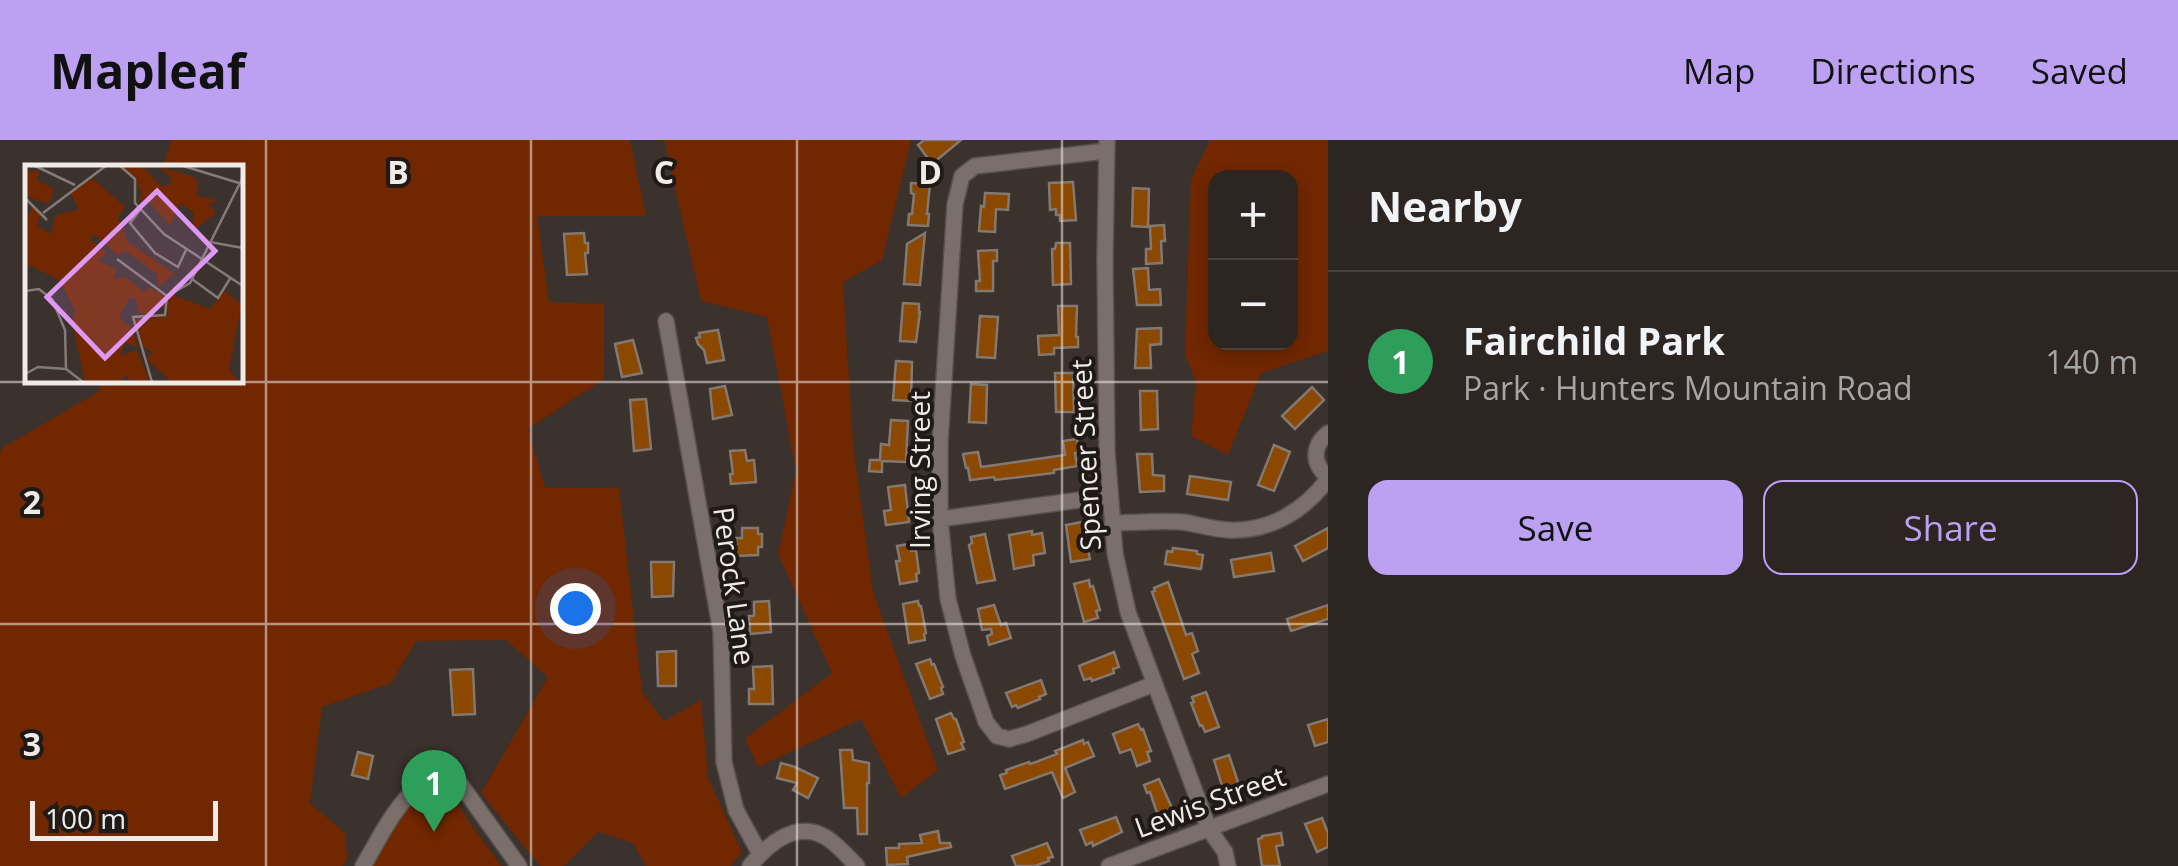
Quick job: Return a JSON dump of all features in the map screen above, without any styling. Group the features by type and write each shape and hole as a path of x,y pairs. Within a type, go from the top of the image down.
{"street":[{"name":"Spencer Street","path":"1106,145 1109,496 1119,579 1209,830 1224,849 1228,866"},
{"name":"Irving Street","path":"1106,145 975,166 962,176 955,204 940,443 940,520 948,599 963,656 986,722 997,736 1008,739 1027,734 1154,684"},
{"name":"Perock Lane","path":"666,321 720,632 724,762 736,810 755,860"},
{"path":"1112,523 1181,522 1232,530 1288,517 1310,501 1328,478 1316,459 1318,444 1328,433"},
{"path":"940,520 1109,496"},
{"path":"363,866 410,793 428,778 446,776 467,792 519,866"},
{"name":"Lewis Street","path":"1109,866 1328,784"},
{"path":"755,860 794,832 813,832 827,838 857,866"}],"shaded area":[{"path":"171,140 630,140 646,216 537,216 549,302 604,304 604,379 528,429 545,488 619,488 642,692 664,721 701,700 708,778 742,852 731,866 646,866 633,843 598,832 564,866 540,866 481,793 548,677 506,640 416,641 391,683 322,707 310,803 345,833 347,859 343,866 0,866 2,448 98,392 101,382 242,382 242,165 164,165"},
{"path":"664,140 911,140 882,260 843,282 853,446 873,592 938,770 901,798 861,719 758,767 745,739 832,673 778,554 796,471 767,317 701,301"},
{"path":"1210,140 1328,140 1328,351 1261,373 1228,455 1191,436 1196,381 1185,355 1191,180"},
{"path":"440,788 453,795 501,866 373,866 409,808"}],"building":[{"path":"924,140 961,140 932,164 918,145"},
{"path":"1073,182 1076,220 1060,221 1056,209 1050,210 1049,183"},
{"path":"911,183 930,184 928,226 908,225 914,194"},
{"path":"1133,188 1149,189 1148,227 1132,226"},
{"path":"985,193 1009,194 1008,210 996,209 995,232 979,231"},
{"path":"1164,225 1162,263 1146,264 1146,249 1151,249 1150,226"},
{"path":"584,233 588,243 587,274 567,275 564,234"},
{"path":"925,233 920,285 904,284 907,244"},
{"path":"1056,243 1070,243 1071,284 1053,285 1052,249"},
{"path":"997,250 993,291 976,291 976,281 980,281 978,251"},
{"path":"1148,268 1149,290 1160,289 1161,305 1137,305 1133,269"},
{"path":"903,303 919,304 916,342 900,341"},
{"path":"1058,306 1077,306 1078,347 1054,348 1054,354 1039,355 1038,336 1059,335"},
{"path":"980,316 998,317 995,358 977,357"},
{"path":"1161,328 1161,344 1150,345 1151,368 1135,368 1137,329"},
{"path":"718,330 724,360 707,363 696,338 699,333"},
{"path":"633,340 642,373 622,377 615,344"},
{"path":"896,361 912,362 911,401 893,400"},
{"path":"1055,373 1073,373 1074,412 1056,412"},
{"path":"971,384 987,385 986,423 969,422"},
{"path":"725,386 732,415 713,419 710,389"},
{"path":"1312,387 1324,400 1295,429 1282,416"},
{"path":"1140,391 1157,391 1158,429 1141,430"},
{"path":"646,399 651,449 634,451 630,400"},
{"path":"891,420 908,421 906,462 882,461 882,472 869,471 870,460 880,460 881,444 889,445"},
{"path":"1077,439 1077,466 1054,473 970,480 963,454 978,452 981,467 1065,455 1063,441"},
{"path":"1274,445 1290,452 1274,491 1258,485"},
{"path":"745,450 747,461 754,460 756,482 731,484 730,451"},
{"path":"1137,454 1152,454 1153,475 1164,476 1164,491 1140,492"},
{"path":"1190,476 1231,482 1228,500 1187,494"},
{"path":"905,485 909,522 886,525 884,511 891,510 888,487"},
{"path":"1082,522 1090,559 1071,562 1066,525"},
{"path":"742,528 758,528 758,534 762,534 758,555 737,556 736,538 742,538"},
{"path":"1328,528 1328,548 1303,561 1295,546"},
{"path":"1032,531 1032,535 1042,533 1045,553 1033,555 1034,565 1014,569 1009,535"},
{"path":"985,534 995,580 977,583 969,545 971,537"},
{"path":"909,544 911,551 916,550 919,573 917,581 900,584 897,546"},
{"path":"1173,548 1203,555 1201,569 1165,564 1167,551 1172,552"},
{"path":"1271,553 1274,571 1234,577 1231,560"},
{"path":"651,562 674,562 673,596 652,597"},
{"path":"1089,580 1100,610 1096,611 1098,618 1084,622 1074,584"},
{"path":"1168,582 1186,635 1192,633 1198,651 1192,654 1199,673 1184,679 1152,592"},
{"path":"769,601 771,632 750,634 749,616 754,616 754,602"},
{"path":"918,601 925,640 909,643 903,604"},
{"path":"994,605 1011,638 989,645 987,636 992,634 991,629 982,630 978,609"},
{"path":"1328,605 1328,619 1291,631 1287,619"},
{"path":"676,651 676,686 658,686 657,652"},
{"path":"1114,652 1119,667 1113,669 1114,673 1084,680 1079,666"},
{"path":"930,659 943,694 930,699 916,664"},
{"path":"772,666 773,704 749,704 749,689 754,689 753,667"},
{"path":"473,669 475,714 453,715 450,670"},
{"path":"1041,680 1046,694 1018,708 1012,707 1006,693"},
{"path":"1206,692 1219,727 1205,732 1191,703 1192,697"},
{"path":"951,713 964,749 948,754 936,719"},
{"path":"1328,719 1328,742 1315,746 1308,725"},
{"path":"1138,724 1151,751 1147,752 1150,761 1137,766 1131,749 1120,753 1113,734"},
{"path":"1083,740 1094,756 1065,768 1075,792 1063,798 1052,772 1005,789 1000,775 1006,770 1057,754 1055,751"},
{"path":"840,750 852,750 853,760 869,763 867,834 858,834 857,808 844,808"},
{"path":"358,752 373,756 368,779 352,775"},
{"path":"1229,755 1241,791 1228,796 1214,760"},
{"path":"781,763 818,778 808,798 793,790 797,783 777,778"},
{"path":"1159,779 1172,808 1171,816 1159,819 1144,785"},
{"path":"1116,817 1122,832 1093,846 1092,842 1086,845 1080,830"},
{"path":"1322,818 1328,847 1317,852 1305,824"},
{"path":"938,831 940,843 950,843 951,847 907,857 908,864 887,865 886,848 922,843 920,835"},
{"path":"1281,833 1283,845 1276,846 1280,866 1262,866 1258,839"},
{"path":"1047,843 1053,857 1049,861 1016,866 1012,856"}],"place":[{"name":"Fairchild Park","path":"434,832"}]}
